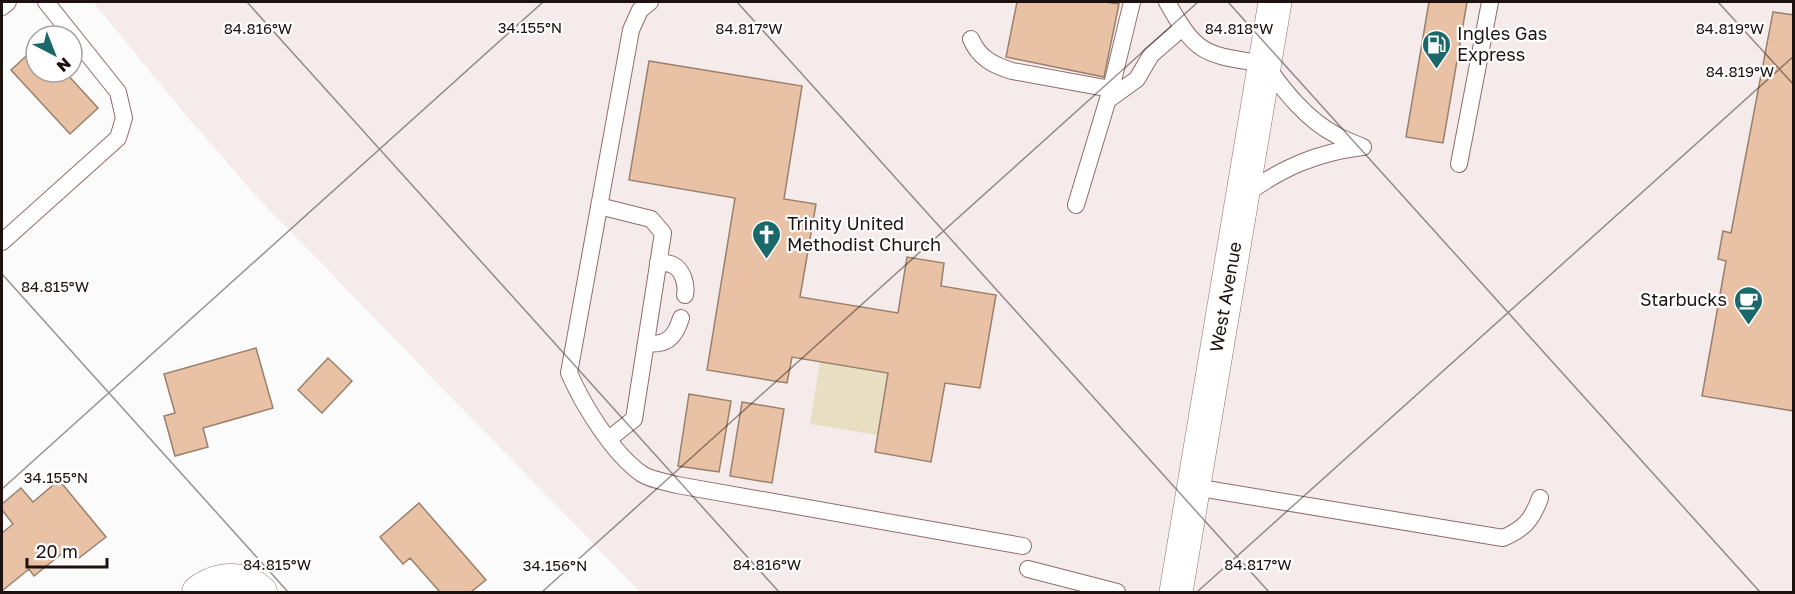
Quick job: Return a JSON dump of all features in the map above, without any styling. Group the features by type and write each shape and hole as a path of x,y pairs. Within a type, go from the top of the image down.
{"main road":[{"name":"West Avenue","path":"1176,592 1275,2"}],"street":[{"path":"198,592 204,587 228,578 254,586 261,592"}],"lane":[{"path":"2,8 8,2"},
{"path":"2,242 118,138 124,118 118,92 46,2"},
{"path":"650,2 640,10 631,30 568,373 580,400 621,455 643,475 677,485 1023,546"},
{"path":"1076,205 1109,95 1132,2"},
{"path":"1167,2 1182,28 1202,49 1210,54 1265,64 1290,97 1320,125 1335,135 1363,147 1330,152 1295,164 1243,197"},
{"path":"1459,164 1490,2"},
{"path":"971,39 981,55 999,67 1109,95 1137,78 1150,55 1182,28"},
{"path":"599,206 651,219 663,233 633,419 609,439"},
{"path":"658,262 674,265 682,274 687,288 685,295"},
{"path":"646,343 659,345 668,340 678,328 681,318"},
{"path":"1194,487 1503,538 1517,532 1528,522 1536,511 1540,498"},
{"path":"1028,569 1117,592"}],"shaded area":[{"path":"93,2 1793,2 1793,592 640,592 257,197"},
{"path":"820,362 888,373 878,435 810,424"}],"building":[{"path":"1017,2 1119,4 1104,77 1006,57"},
{"name":"Ingles Gas Express","path":"1429,2 1467,2 1443,143 1406,137"},
{"path":"1773,12 1794,15 1794,411 1702,396 1726,261 1718,259 1723,231 1731,233"},
{"path":"24,58 24,84 76,84 98,108 70,134 11,70"},
{"name":"Trinity United Methodist Church","path":"649,61 802,86 784,199 816,204 800,297 898,313 907,257 944,263 941,286 996,295 980,388 945,383 931,462 875,452 888,373 792,357 787,383 707,370 735,198 629,180"},
{"path":"256,348 273,408 203,428 208,447 175,456 164,416 175,413 164,374"},
{"path":"328,358 352,381 322,413 298,390"},
{"path":"689,394 731,401 719,472 678,466"},
{"path":"742,402 784,409 772,483 730,476"},
{"path":"59,480 106,537 79,558 70,547 34,576 29,569 2,591 2,533 13,524 2,510 2,504 21,488 33,502"},
{"path":"419,503 486,580 471,592 440,592 410,558 403,564 380,537"}],"place":[{"name":"Ingles Gas Express","path":"1436,70"},
{"name":"Trinity United Methodist Church","path":"766,260"},
{"name":"Starbucks","path":"1748,326"}]}
